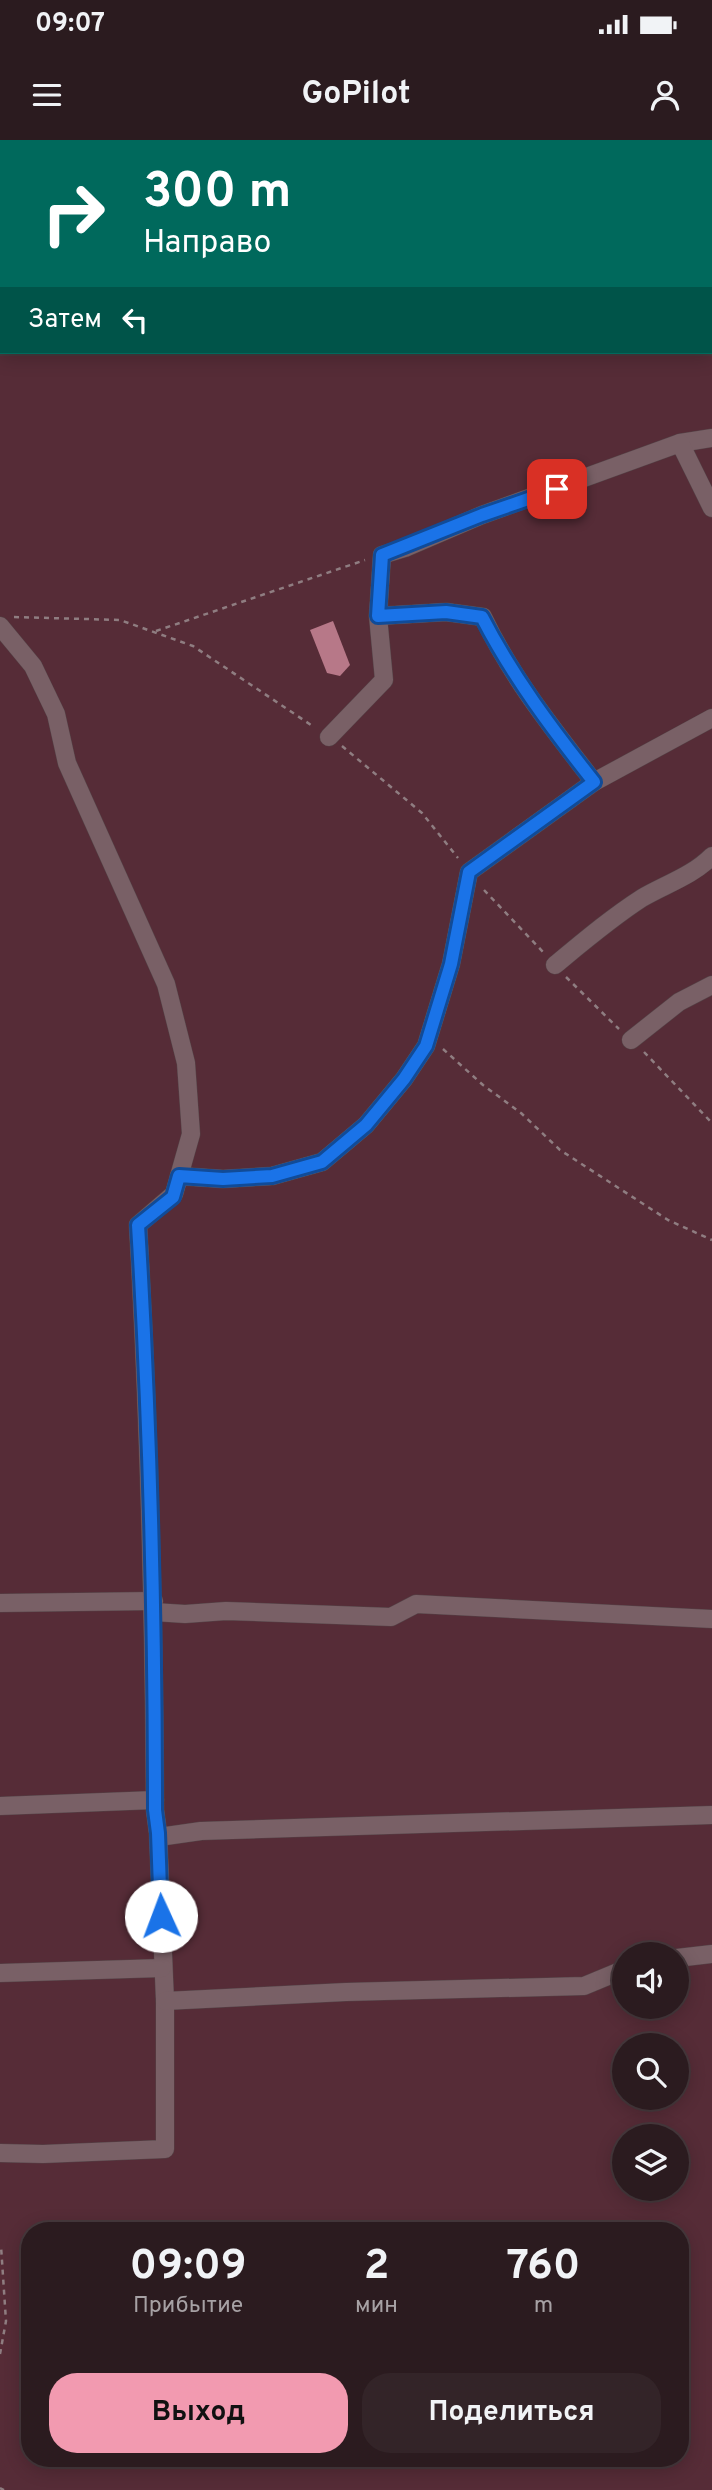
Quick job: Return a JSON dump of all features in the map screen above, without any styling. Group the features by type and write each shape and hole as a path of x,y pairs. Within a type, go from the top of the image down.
{"street":[{"path":"329,737 384,680 378,616 382,555 482,515 582,481 680,443 712,438"},
{"path":"680,443 712,508"},
{"path":"378,616 446,612 482,617 502,656 530,699 594,782"},
{"path":"0,2153 165,2149 165,2001 159,1837 155,1800 154,1606 138,1225 173,1197 191,1134 186,1063 166,984 67,763 56,714 7,621"},
{"path":"179,1176 223,1179 272,1176 322,1162 366,1125 404,1079 429,1038 451,964 469,872 594,782 712,718"},
{"path":"555,965 609,919 700,869 712,856"},
{"path":"631,1040 678,1002 712,985"},
{"path":"0,1603 154,1606 185,1614 226,1611 391,1617 416,1604 712,1619"},
{"path":"0,1805 155,1800"},
{"path":"159,1837 201,1831 712,1815"},
{"path":"689,1957 712,1954"},
{"path":"0,1973 162,1968"},
{"path":"165,2001 346,1992 584,1986 612,1974"}],"path":[{"path":"154,632 382,555"},
{"path":"7,621 120,620 193,646 329,737 422,813 469,872 555,965 712,1123"},
{"path":"429,1038 483,1085 521,1113 560,1150 668,1220 712,1240"},
{"path":"0,2354 6,2321 1,2246"}],"shaded area":[{"path":"0,354 712,354 712,2490 0,2490"}],"building":[{"path":"333,621 350,665 340,676 327,673 310,630"}],"route":[{"path":"161,1916 155,1810 155,1624 151,1497 138,1225 173,1197 179,1176 223,1179 272,1176 322,1162 366,1125 404,1079 426,1046 451,964 469,872 594,782 530,699 502,656 482,617 446,612 378,616 382,555 482,515 557,489"}]}
